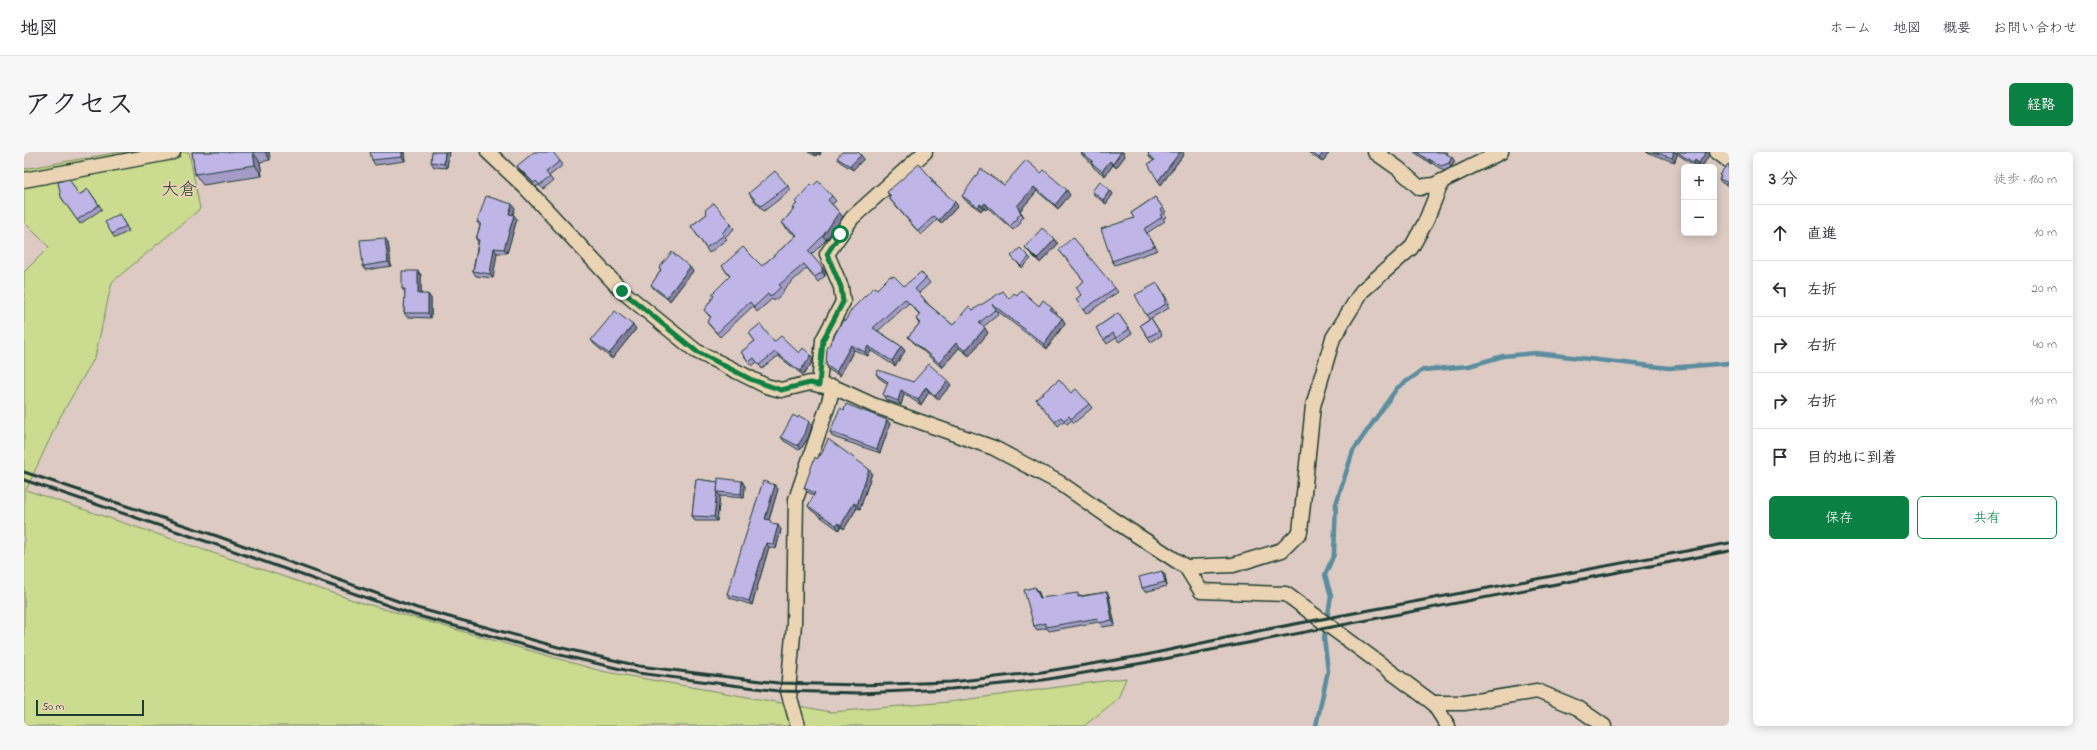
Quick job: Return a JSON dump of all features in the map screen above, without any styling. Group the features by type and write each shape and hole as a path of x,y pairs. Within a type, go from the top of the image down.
{"street":[{"path":"24,180 173,152"},
{"path":"488,152 526,187 622,291 696,351 766,386 781,390 810,383 826,386 872,405 994,448 1060,483 1112,519 1186,566 1201,591 1286,594 1433,703 1448,726"},
{"path":"798,726 788,691 794,624 796,499 828,405 823,340 843,302 841,287 827,254 852,218 926,152"},
{"path":"1375,152 1399,169 1420,188 1442,181 1501,152"},
{"path":"1717,152 1729,161"},
{"path":"1186,566 1232,565 1282,550 1300,532 1313,406 1333,338 1362,291 1411,248 1425,223 1442,181"},
{"path":"1433,703 1464,702 1537,691 1578,708 1604,726"}],"green space":[{"path":"120,152 189,152 200,209 112,282 95,357 59,419 26,490 356,601 601,671 832,712 948,702 1126,678 1118,699 1084,726 24,726 24,272 49,247 24,222 24,169"}],"building":[{"path":"192,152 253,152 255,165 195,174"},
{"path":"370,152 402,152 402,157 372,160"},
{"path":"432,152 445,152 444,164 431,162"},
{"path":"534,152 553,152 560,161 546,172 550,177 540,185 536,181 534,183 517,166"},
{"path":"842,152 858,152 861,155 850,166 837,158"},
{"path":"1121,152 1113,164 1110,161 1102,171 1091,163 1093,161 1081,153"},
{"path":"1149,152 1180,152 1158,181 1148,164 1155,160 1148,155"},
{"path":"1311,152 1324,152 1319,158"},
{"path":"1417,152 1443,152 1452,157 1449,163 1441,166 1429,159 1428,160"},
{"path":"1653,152 1674,152 1672,158"},
{"path":"1677,152 1706,152 1699,163 1695,160 1694,163"},
{"path":"1026,160 1041,173 1044,170 1067,190 1055,205 1034,187 1017,206 1021,213 1010,226 985,203 983,206 980,204 978,207 962,196 981,169 1004,185"},
{"path":"919,164 933,180 931,181 955,202 939,220 934,216 918,231 889,198 891,196 887,192"},
{"path":"1729,164 1729,183 1719,179 1721,176 1719,175"},
{"path":"775,171 788,186 761,206 749,193"},
{"path":"69,179 79,195 88,189 99,205 77,220 61,197 58,182"},
{"path":"818,181 832,196 828,200 839,212 823,236 808,251 822,267 822,272 815,277 804,264 779,285 781,287 770,297 768,294 754,307 750,302 717,333 707,322 711,317 704,310 714,296 712,294 730,276 722,266 743,247 762,266 797,235 782,223 794,209 792,208 797,204 795,202 811,184 813,186"},
{"path":"1100,181 1110,190 1103,200 1092,191"},
{"path":"486,196 512,204 509,214 514,215 504,249 494,248 490,274 473,271 479,240 476,239 481,223 477,222"},
{"path":"1155,197 1163,208 1161,209 1163,213 1160,215 1162,217 1144,229 1155,246 1112,261 1101,229 1134,218 1131,213"},
{"path":"714,203 731,224 722,233 724,235 706,248 691,226 707,214 705,210"},
{"path":"119,214 126,226 112,234 105,222"},
{"path":"1042,228 1055,239 1037,259 1025,247"},
{"path":"1073,237 1115,288 1083,310 1076,299 1081,295 1076,287 1084,281 1059,250"},
{"path":"385,238 388,262 363,266 360,240"},
{"path":"1020,248 1029,257 1021,266 1011,256"},
{"path":"672,252 690,267 667,297 651,285 661,270 659,268"},
{"path":"402,271 418,271 418,294 428,294 428,313 404,313 405,289 402,289"},
{"path":"921,272 926,278 915,289 925,300 924,301 953,325 969,306 973,310 1003,291 1009,299 1014,293 1017,295 1021,290 1039,306 1043,300 1052,307 1050,310 1062,318 1044,344 992,304 996,309 979,323 985,328 965,351 956,343 939,363 908,337 920,323 916,319 920,314 905,299 873,328 901,346 892,361 868,346 865,352 851,345 836,372 826,365 827,349 843,320 845,321 852,309 874,287 877,289 890,276 894,276 904,286"},
{"path":"1157,283 1166,299 1164,300 1166,304 1146,315 1135,295"},
{"path":"615,311 633,325 609,354 591,340"},
{"path":"1118,313 1129,329 1116,338 1113,333 1104,340 1096,328"},
{"path":"1151,318 1159,331 1148,337 1140,325"},
{"path":"760,324 774,342 781,336 799,353 803,348 810,354 809,359 800,371 775,352 759,365 754,358 749,362 741,352 755,341 749,333"},
{"path":"929,364 948,381 935,396 926,387 918,400 901,390 898,401 883,395 888,382 876,374 878,370 913,382"},
{"path":"1059,379 1071,393 1076,389 1089,404 1071,419 1069,416 1064,420 1061,417 1055,422 1036,399"},
{"path":"846,404 887,420 877,449 830,432 840,408 844,410"},
{"path":"793,415 809,421 805,434 798,445 781,437"},
{"path":"828,439 869,469 857,505 854,503 841,525 838,523 836,525 808,506 815,493 804,488 815,457 817,459 821,455"},
{"path":"718,478 742,481 741,494 717,492"},
{"path":"696,479 718,482 714,517 692,516"},
{"path":"763,481 775,485 765,519 770,520 772,524 778,525 773,544 766,543 749,601 727,594"},
{"path":"1162,571 1165,582 1142,588 1139,577"},
{"path":"1035,587 1040,598 1078,593 1078,597 1107,592 1112,620 1099,623 1098,618 1046,627 1046,623 1034,626 1024,590"}],"waterway":[{"path":"1316,726 1328,671 1324,638 1331,596 1325,575 1334,554 1336,504 1353,451 1397,388 1423,370 1469,366 1503,356 1536,353 1669,368 1729,363"}],"railway":[{"path":"24,472 217,536 417,608 558,647 639,666 778,683 860,685 951,682 1042,672 1141,656 1263,630 1729,543"},
{"path":"24,480 214,544 415,615 556,654 638,673 778,691 860,693 951,689 1043,680 1143,663 1729,551"}],"district":[{"name":"大倉","path":"179,191"}],"route":[{"path":"622,291 642,309 696,351 750,379 766,386 781,390 810,383 819,385 823,340 843,302 841,287 827,254 840,234"}]}
